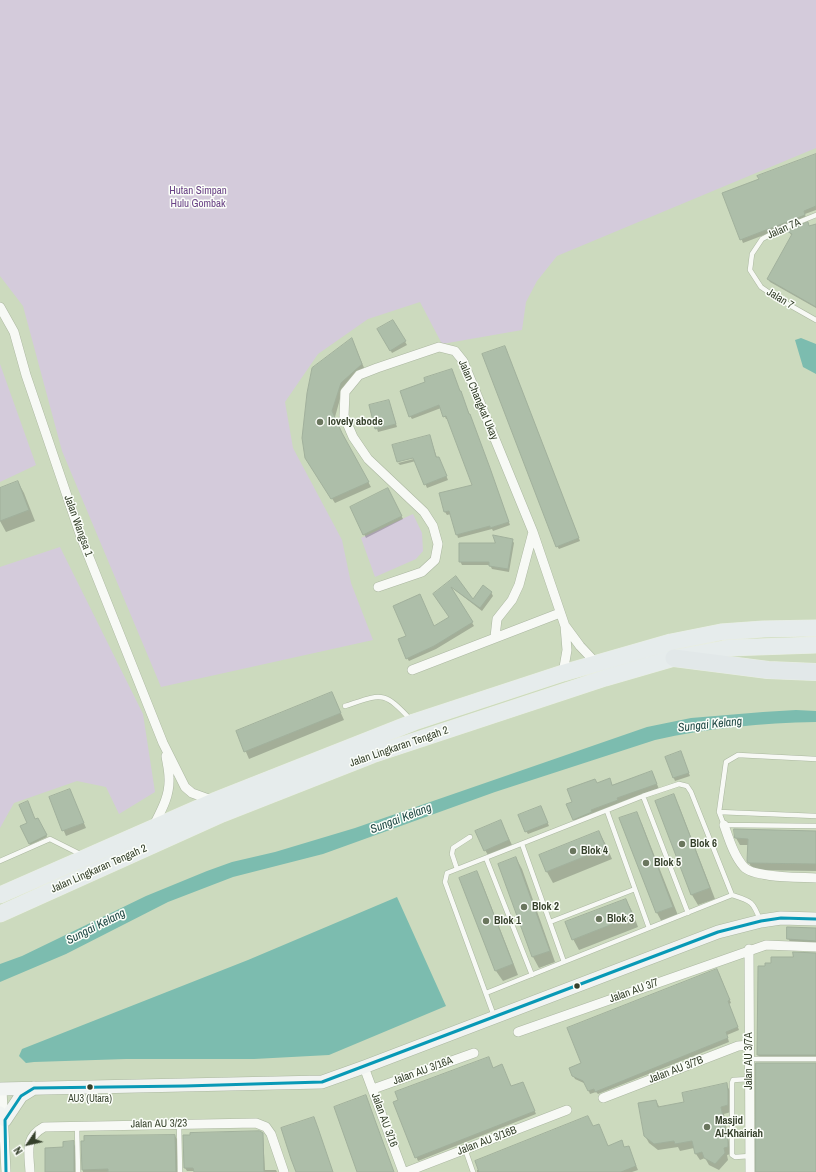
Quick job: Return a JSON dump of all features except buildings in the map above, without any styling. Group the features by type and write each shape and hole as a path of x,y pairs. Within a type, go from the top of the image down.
{"highway":[{"name":"Jalan Lingkaran Tengah 2","path":"0,895 214,801 414,722 562,673 671,642 721,632 763,629 816,628"},
{"name":"Jalan Lingkaran Tengah 2","path":"0,914 222,814 372,755 605,678 674,658 728,648 816,645"},
{"path":"674,658 768,670 816,672"}],"main road":[{"path":"1,1089 322,1082 718,932 760,921 781,918 816,919"},
{"path":"2,1117 20,1096 34,1088"}],"street":[{"name":"Jalan Wangsa 1","path":"0,307 14,332 26,375 81,537 163,743 185,787 192,793 214,801"},
{"name":"Jalan Changkat Ukay","path":"378,587 422,572 435,560 438,544 433,526 424,512 368,459 353,437 344,416 345,392 359,375 377,368 439,347 455,350 463,361 533,532 565,626 567,650 562,673"},
{"path":"495,637 497,619 512,600 519,585 533,532"},
{"path":"412,670 560,612"},
{"name":"Jalan Changkat Ukay","path":"565,626 580,646 596,663"},
{"name":"Jalan Wangsa 1","path":"153,827 166,800 169,789 169,777 163,743"},
{"path":"724,825 736,855 745,868 761,875 816,878"},
{"name":"Jalan AU 3/7","path":"518,1032 749,949 766,945 816,947"},
{"name":"Jalan AU 3/7A","path":"749,949 750,1172"},
{"name":"Jalan AU 3/7B","path":"603,1098 738,1046 749,1045"},
{"name":"Jalan AU 3/16A","path":"373,1089 474,1053"},
{"name":"Jalan AU 3/16","path":"364,1067 405,1172"},
{"path":"1,1089 6,1172"},
{"name":"Jalan AU 3/16B","path":"405,1172 421,1169 465,1149 567,1110"},
{"name":"Jalan AU 3/23","path":"30,1172 30,1138 37,1130 44,1127 256,1123 266,1127 271,1134 284,1172"}],"lane":[{"name":"Jalan 7A","path":"750,270 752,254 762,239 779,230 816,215"},
{"name":"Jalan 7","path":"750,270 761,287 816,320"},
{"path":"345,706 377,696 384,697 397,705 414,722"},
{"path":"816,759 738,755 726,762 720,812 724,825 816,826"},
{"path":"494,1016 445,882 447,874 643,796 679,784 687,786 691,792 732,895"},
{"path":"643,796 688,913"},
{"path":"607,811 649,928"},
{"path":"720,812 816,816"},
{"path":"457,869 452,854 453,848 470,837"},
{"path":"0,861 50,839 85,857"},
{"path":"522,844 564,962"},
{"path":"486,858 532,975"},
{"path":"550,922 635,889"},
{"path":"486,993 732,895 748,900 756,908 760,921"},
{"path":"750,1059 816,1059"},
{"path":"749,1079 734,1080 732,1083 732,1155 735,1157 750,1156"},
{"path":"179,1124 180,1172"},
{"path":"77,1126 78,1172"},
{"path":"465,1149 473,1172"}],"green space":[{"name":"Hutan Simpan Hulu Gombak","path":"0,0 816,0 816,148 557,256 537,281 526,302 522,330 442,344 420,302 368,319 318,354 285,402 293,448 342,540 351,583 373,640 161,687 62,451 23,306 0,276"},
{"path":"0,364 36,465 0,482"},
{"path":"413,514 422,533 423,551 416,559 375,577 361,538"},
{"path":"60,547 143,714 155,792 119,814 106,787 77,781 14,803 0,828 0,567"}],"water":[{"path":"801,338 816,344 816,374 803,367 795,340"},
{"name":"Sungai Kelang","path":"796,710 816,711 816,722 735,727 695,732 655,740 495,792 323,854 233,877 168,902 66,954 0,982 0,964 22,956 146,896 232,862 275,852 355,828 647,727 691,718"},
{"path":"397,897 446,1006 329,1055 254,1059 126,1059 26,1063 19,1056 22,1049 248,960"}],"transit line":[{"path":"6,1172 5,1120 21,1096 34,1088 322,1082 718,932 761,921 781,918 816,919"}],"place":[{"name":"lovely abode","path":"320,422"},
{"name":"Blok 6","path":"682,844"},
{"name":"Blok 4","path":"573,851"},
{"name":"Blok 5","path":"646,863"},
{"name":"Blok 2","path":"524,907"},
{"name":"Blok 3","path":"599,919"},
{"name":"Blok 1","path":"486,921"},
{"name":"AU3 (Utara)","path":"90,1087"},
{"name":"Masjid Al-Khairiah","path":"707,1127"}]}
